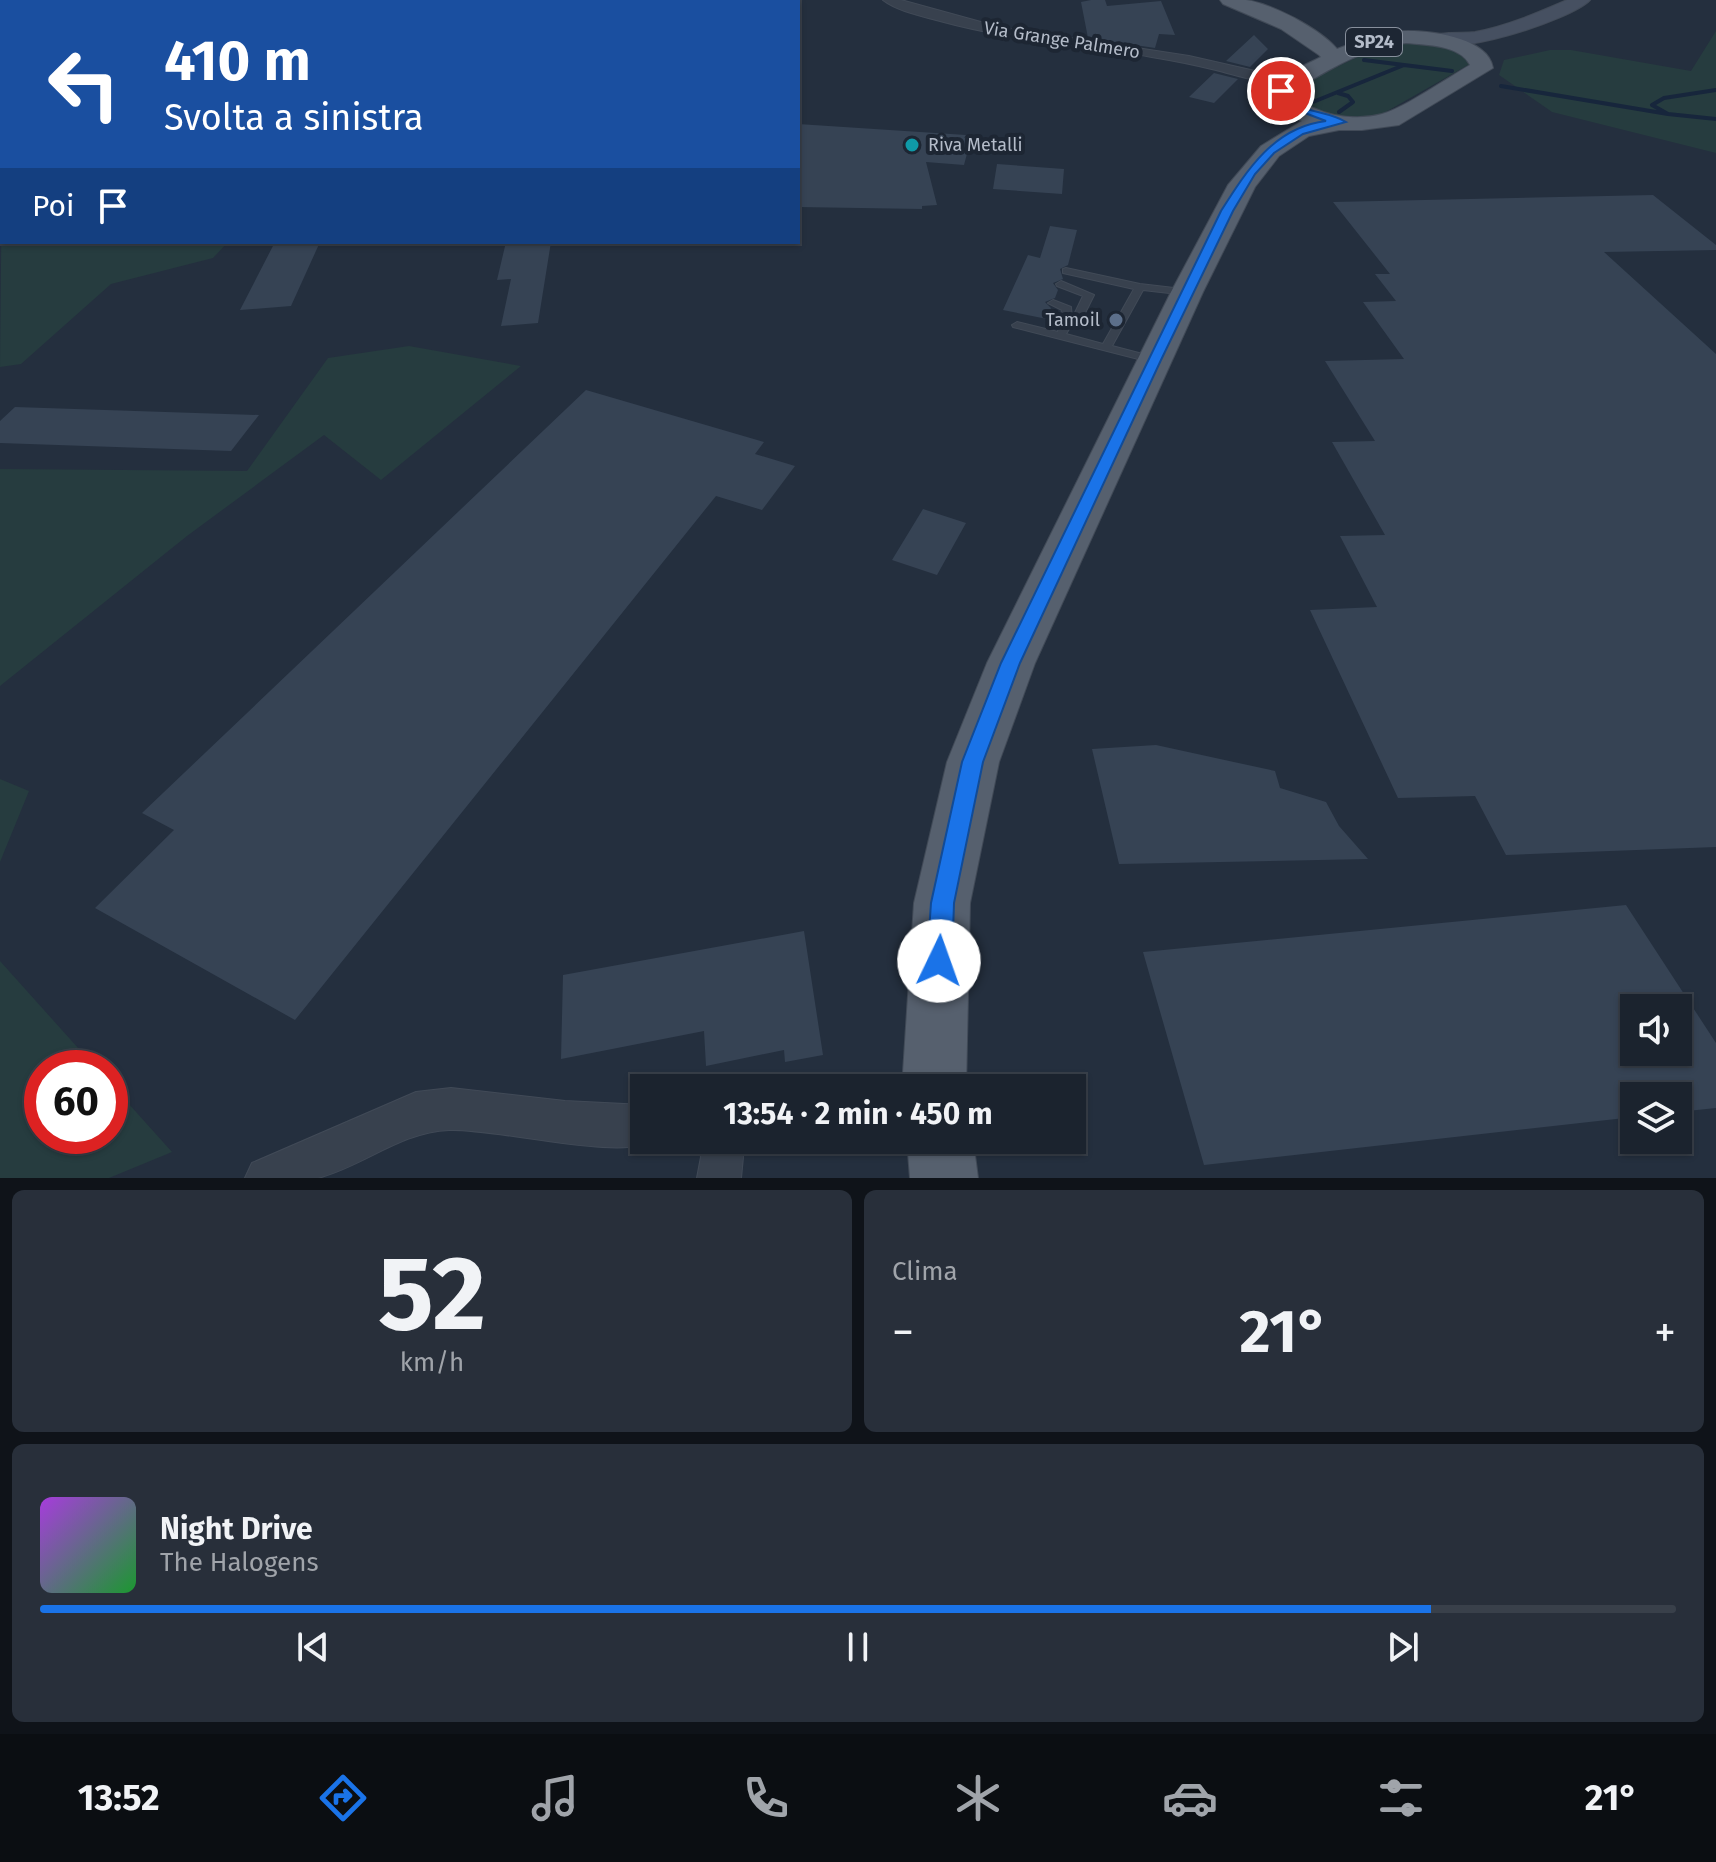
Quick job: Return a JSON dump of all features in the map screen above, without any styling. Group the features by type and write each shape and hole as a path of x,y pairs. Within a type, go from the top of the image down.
{"main road":[{"path":"1230,0 1295,29 1326,47 1334,61"},
{"name":"SP24","path":"1287,91 1334,61 1380,39 1475,39 1515,29 1581,0"},
{"path":"1295,29 1336,37 1380,39"},
{"name":"SP24","path":"1481,60 1515,29"},
{"name":"SP24","path":"1270,151 1313,126 1390,120 1482,68 1481,60 1466,49 1435,40"},
{"name":"SP24","path":"1287,91 1307,114 1341,122"},
{"name":"SP24","path":"935,1074 942,903 973,762 1011,663 1187,292 1242,185 1270,151 1285,124 1287,91"},
{"path":"941,1154 944,1178"}],"street":[{"name":"Via Grange Palmero","path":"889,0 988,30 1192,60 1237,72 1287,91"},
{"path":"267,1178 416,1113 451,1109 565,1122 630,1125"},
{"path":"719,1178 721,1154"}],"lane":[{"path":"1066,271 1140,287 1187,292"},
{"path":"1061,284 1089,295 1076,321 1063,332"},
{"path":"1106,347 1140,287"},
{"path":"1053,303 1067,309 1063,332"},
{"path":"1017,325 1063,332 1154,360"}],"green space":[{"path":"1716,31 1716,153 1552,112 1499,75 1504,60 1550,50 1571,50 1691,71"},
{"path":"1399,41 1447,48 1456,51 1470,64 1382,114 1358,118 1334,116 1312,108 1293,95 1298,86 1380,46"},
{"path":"1,244 226,244 213,258 111,284 21,364 0,367"},
{"path":"409,346 521,366 381,480 324,435 187,536 0,686 0,469 247,471 328,358"},
{"path":"0,779 29,791 0,862"},
{"path":"0,961 80,1050 24,1050 24,1154 128,1154 128,1103 172,1152 109,1178 0,1178"}],"building":[{"path":"1105,0 1107,6 1161,1 1175,35 1159,34 1155,48 1088,38 1081,2"},
{"path":"1254,35 1268,49 1250,67 1226,61"},
{"path":"1214,73 1238,79 1214,103 1189,97"},
{"path":"800,124 966,135 964,138 972,135 964,165 926,162 937,205 922,206 922,209 800,207"},
{"path":"997,164 1064,169 1062,194 993,189"},
{"path":"1653,195 1716,245 1716,250 1604,252 1716,354 1716,847 1506,855 1475,796 1398,798 1310,610 1377,607 1340,536 1385,535 1332,442 1375,441 1325,361 1404,359 1363,302 1396,301 1375,274 1390,274 1333,202"},
{"path":"1050,226 1077,230 1068,265 1060,269 1063,279 1053,283 1058,290 1055,298 1045,302 1051,308 1047,319 1003,310 1028,255 1040,258"},
{"path":"274,244 319,244 291,306 240,310"},
{"path":"506,244 551,244 538,323 501,326 511,279 497,280"},
{"path":"586,390 764,442 755,454 795,466 762,510 716,496 295,1020 95,908 174,830 142,813"},
{"path":"15,407 259,415 231,451 0,443 0,421"},
{"path":"923,509 966,523 937,575 892,560"},
{"path":"1156,745 1275,771 1280,788 1326,802 1339,826 1368,859 1119,864 1092,749"},
{"path":"1626,905 1684,994 1620,994 1620,1066 1692,1066 1692,1006 1716,1043 1716,1108 1692,1111 1692,1082 1620,1082 1620,1119 1204,1165 1143,952"},
{"path":"804,931 823,1055 785,1062 784,1050 706,1066 704,1031 561,1059 563,975"}],"waterway":[{"path":"1364,60 1404,65"},
{"path":"1313,102 1404,65"},
{"path":"1404,65 1452,71"},
{"path":"1501,86 1668,114"},
{"path":"1668,114 1652,105 1664,98 1716,90"},
{"path":"1338,93 1348,96 1353,102 1339,112"},
{"path":"1668,114 1716,119"}],"place":[{"name":"Riva Metalli","path":"912,145"},
{"name":"Tamoil","path":"1116,320"}],"route":[{"path":"939,961 942,903 973,762 1011,663 1154,360 1227,211 1251,172 1270,151 1300,131 1341,122 1320,119 1294,108 1285,102 1281,91"}]}
